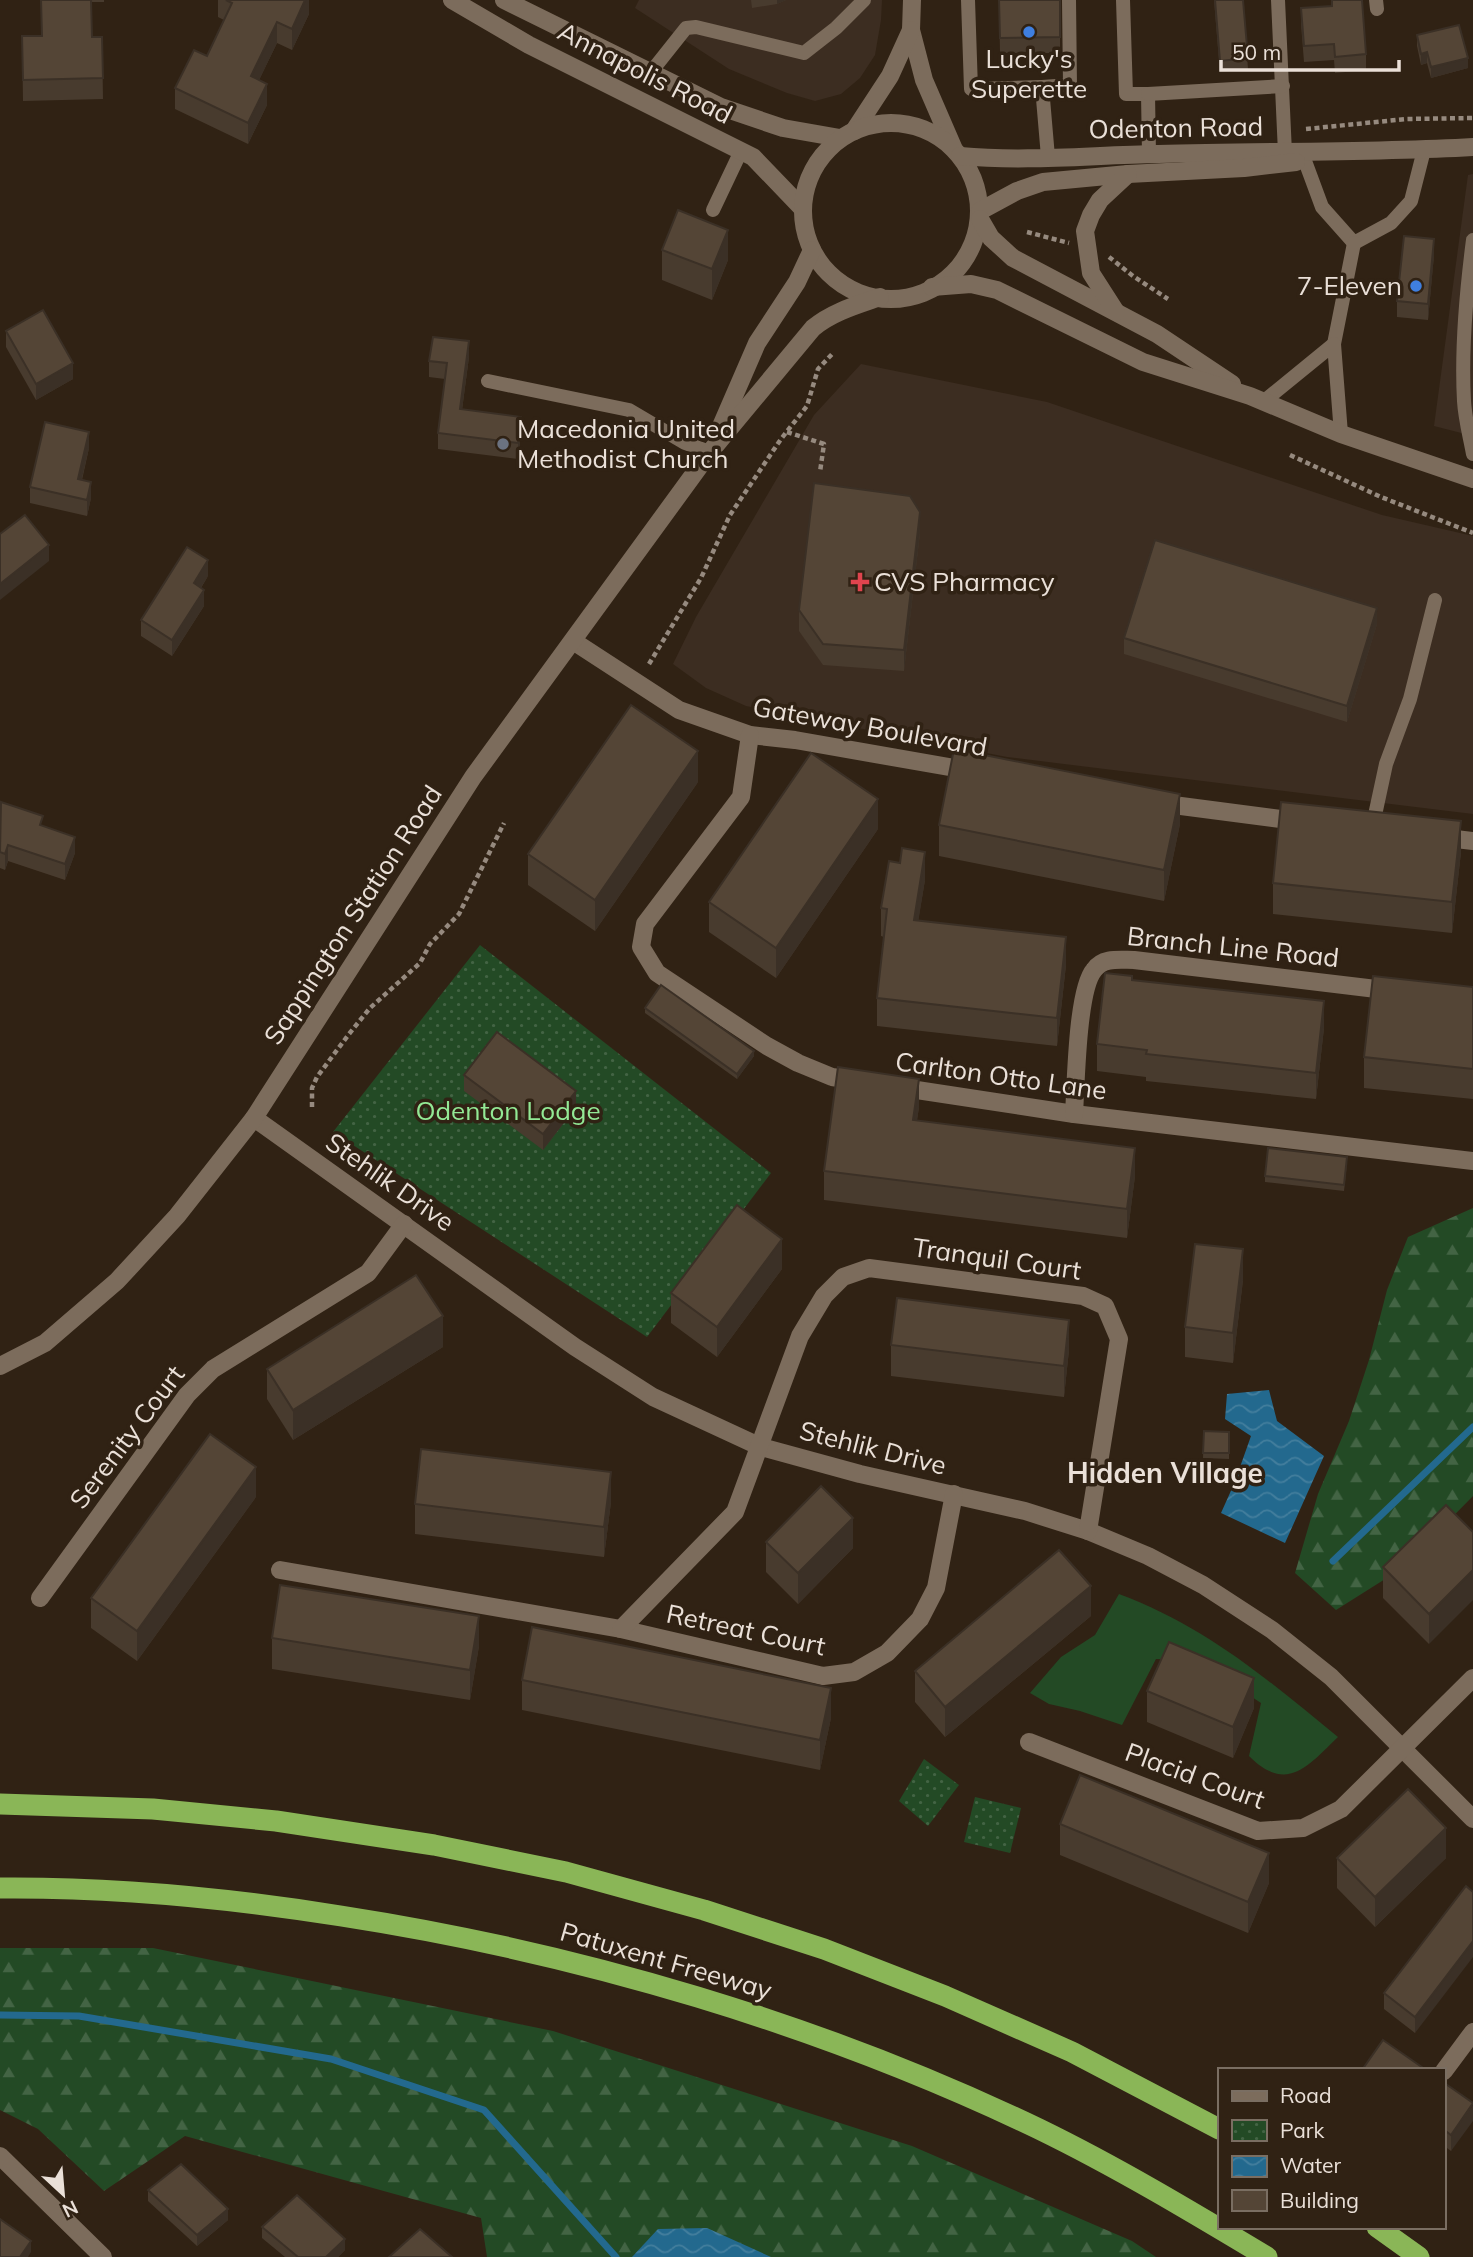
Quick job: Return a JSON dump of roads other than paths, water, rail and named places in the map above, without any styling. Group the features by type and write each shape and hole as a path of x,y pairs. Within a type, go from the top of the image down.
{"highway":[{"path":"0,1804 153,1809 276,1821 434,1845 566,1872 824,1949 945,1996 1072,2052 1218,2128"},
{"name":"Patuxent Freeway","path":"0,1888 153,1894 289,1908 418,1928 549,1956 688,1994 800,2030 1038,2129 1165,2196 1218,2228"},
{"name":"Patuxent Freeway","path":"1220,2229 1267,2257"},
{"path":"1380,2229 1419,2257"}],"street":[{"name":"Annapolis Road","path":"452,0 529,45 753,157 802,208"},
{"name":"Annapolis Road","path":"505,0 721,107 783,128 847,135"},
{"path":"912,0 911,30 925,80 956,151 974,178 980,215 991,237 1013,258 1157,334 1256,399"},
{"path":"847,135 890,76 911,30"},
{"path":"956,151 928,130 898,122 868,125 847,135 823,154 808,179 802,208 804,230 812,250 825,270 844,285 866,295 893,299 921,294 946,280 960,266 971,248 980,215"},
{"name":"Odenton Road","path":"956,151 985,158 1393,151 1473,147"},
{"name":"Odenton Road","path":"980,215 1017,191 1043,182 1244,168 1393,151"},
{"path":"1116,312 1091,273 1085,231 1100,200 1128,174"},
{"name":"Sappington Station Road","path":"710,452 757,343 797,282 812,250"},
{"path":"932,287 971,284 997,290 1143,362 1256,399 1341,434 1473,478"},
{"name":"Sappington Station Road","path":"0,1366 45,1343 117,1281 177,1216 254,1118 473,777 710,452 804,337 820,322 880,297"},
{"name":"Gateway Boulevard","path":"573,640 679,710 750,735 795,740 984,773"},
{"name":"Carlton Otto Lane","path":"750,735 741,797 645,924 641,947 657,973 767,1046 832,1077 1074,1114 1473,1161"},
{"path":"1144,800 1318,823"},
{"path":"1365,829 1395,833"},
{"path":"1421,836 1473,841"},
{"name":"Branch Line Road","path":"1074,1114 1083,994 1094,969 1108,960 1134,960 1405,993"},
{"name":"Stehlik Drive","path":"254,1118 575,1347 653,1397 761,1447 860,1474 1025,1511 1088,1531 1147,1556 1203,1585 1272,1630 1331,1677 1473,1819"},
{"name":"Serenity Court","path":"40,1598 187,1395 213,1369 368,1273 404,1224"},
{"name":"Tranquil Court","path":"761,1447 800,1336 824,1296 843,1277 869,1268 1083,1296 1105,1306 1119,1339 1088,1531"},
{"name":"Retreat Court","path":"621,1629 735,1512 761,1447"},
{"name":"Retreat Court","path":"280,1570 621,1629 823,1676 854,1672 887,1653 920,1619 936,1588 954,1494"},
{"name":"Placid Court","path":"1028,1742 1258,1831 1303,1828 1341,1809 1473,1678"},
{"path":"1445,2070 1473,2032"},
{"path":"0,2156 103,2257"}],"lane":[{"path":"652,72 686,28 696,27 804,53 836,28 864,0"},
{"path":"968,0 971,89 1070,85 1069,0"},
{"path":"1123,0 1126,94 1283,86"},
{"path":"1278,0 1285,153"},
{"path":"1042,87 1048,157"},
{"path":"1148,94 1149,154"},
{"path":"1354,243 1391,223 1411,201 1424,150"},
{"path":"713,210 741,151"},
{"path":"1305,161 1322,207 1354,243"},
{"path":"1473,240 1466,297 1463,359 1464,404 1473,454"},
{"path":"1341,434 1335,344 1354,243"},
{"path":"1256,399 1335,344"},
{"path":"488,381 629,410 685,443 710,452"},
{"path":"1365,829 1410,699 1435,600"}],"water":[{"path":"1269,1390 1277,1421 1324,1456 1285,1543 1221,1513 1251,1436 1225,1419 1227,1394"},
{"path":"707,2228 771,2257 632,2257 658,2229"}],"waterway":[{"path":"1333,1561 1473,1427"},
{"path":"0,2015 79,2016 331,2059 484,2110 616,2257"}],"place":[{"name":"Lucky's Superette","path":"1029,32"},
{"name":"7-Eleven","path":"1416,286"},
{"name":"Macedonia United Methodist Church","path":"503,444"},
{"name":"CVS Pharmacy","path":"860,582"}],"district":[{"name":"Hidden Village","path":"1165,1473"}],"park label":[{"name":"Odenton Lodge","path":"508,1111"}]}
